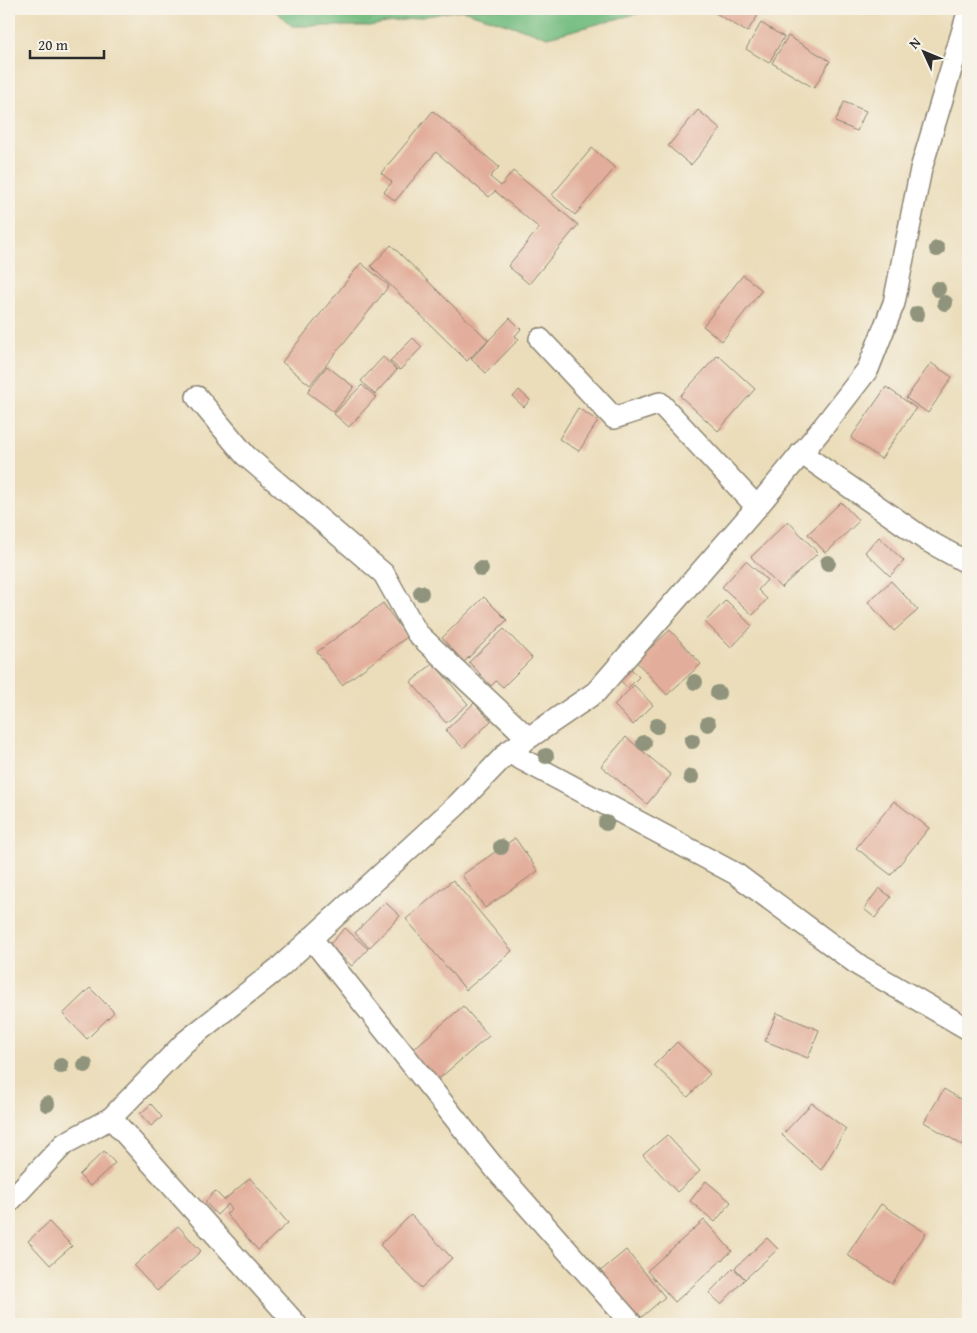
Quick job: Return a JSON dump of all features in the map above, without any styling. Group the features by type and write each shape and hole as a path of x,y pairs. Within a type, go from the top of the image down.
{"street":[{"path":"9,1202 64,1144 111,1118 185,1042 280,967 458,804 508,752 596,692 801,454 868,369 894,302 921,169 968,14 954,9"},
{"path":"540,339 614,418 660,403 757,507"},
{"path":"198,396 245,455 384,574 417,633 528,738"},
{"path":"801,454 926,540 968,563"},
{"path":"508,752 736,874 860,966 968,1029"},
{"path":"311,938 497,1171 632,1324"},
{"path":"111,1118 296,1324"}],"green space":[{"path":"273,9 655,9 548,37 462,10 369,26 292,26"}],"building":[{"path":"709,9 762,9 747,32"},
{"path":"761,23 784,37 769,63 746,49"},
{"path":"788,36 830,61 814,88 772,63"},
{"path":"844,102 866,111 857,131 835,122"},
{"path":"698,110 721,129 691,165 668,146"},
{"path":"433,111 499,167 490,177 501,186 513,171 578,225 529,284 508,266 539,228 495,191 489,197 436,152 395,201 384,192 392,182 381,173"},
{"path":"592,148 615,168 575,215 552,195"},
{"path":"391,245 488,340 467,361 371,266"},
{"path":"361,263 389,286 310,385 282,362"},
{"path":"743,275 762,290 722,341 703,326"},
{"path":"510,318 521,329 515,336 519,339 486,373 471,359"},
{"path":"413,338 422,347 400,370 390,361"},
{"path":"718,355 755,389 718,431 680,396"},
{"path":"383,357 397,370 375,394 361,381"},
{"path":"931,363 952,377 928,413 906,398"},
{"path":"327,366 354,387 334,412 307,392"},
{"path":"362,385 376,397 349,427 334,414"},
{"path":"886,387 916,408 881,459 851,438"},
{"path":"519,390 530,400 524,407 513,397"},
{"path":"578,408 598,421 579,451 559,439"},
{"path":"841,502 859,521 826,553 808,534"},
{"path":"788,521 818,553 781,588 751,557"},
{"path":"879,537 904,561 890,576 865,552"},
{"path":"746,561 767,580 758,590 767,599 753,615 722,587"},
{"path":"891,581 918,610 894,631 868,602"},
{"path":"484,597 507,620 464,662 442,638"},
{"path":"726,600 752,626 731,648 705,622"},
{"path":"383,603 407,637 342,685 317,652"},
{"path":"504,629 532,658 503,687 496,681 491,686 469,662"},
{"path":"670,630 701,664 667,695 636,661"},
{"path":"433,663 468,704 446,723 411,682"},
{"path":"626,664 639,677 628,688 615,676"},
{"path":"634,685 653,705 633,725 614,705"},
{"path":"474,703 491,721 463,748 446,730"},
{"path":"626,737 671,775 647,804 601,766"},
{"path":"894,801 929,828 891,875 856,848"},
{"path":"515,838 538,871 485,908 462,875"},
{"path":"453,880 512,951 466,990 406,919"},
{"path":"879,888 891,897 875,918 864,909"},
{"path":"385,902 400,916 369,948 355,933"},
{"path":"345,928 368,949 352,966 329,945"},
{"path":"90,988 114,1012 87,1039 63,1014"},
{"path":"463,1006 489,1036 435,1082 410,1052"},
{"path":"777,1013 819,1030 808,1058 765,1041"},
{"path":"677,1042 710,1074 688,1097 654,1065"},
{"path":"944,1089 968,1104 968,1135 962,1145 924,1122"},
{"path":"812,1103 846,1129 821,1170 782,1135"},
{"path":"151,1104 162,1117 151,1126 140,1114"},
{"path":"667,1135 700,1171 677,1192 643,1155"},
{"path":"104,1151 115,1163 90,1186 79,1175"},
{"path":"250,1178 288,1223 258,1250 226,1214 232,1209 228,1204 217,1215 205,1202 215,1191 224,1200"},
{"path":"706,1181 731,1202 715,1222 690,1201"},
{"path":"881,1204 926,1233 892,1284 847,1255"},
{"path":"411,1215 452,1258 421,1288 380,1245"},
{"path":"704,1220 732,1251 675,1302 647,1271"},
{"path":"49,1222 72,1246 50,1265 28,1241"},
{"path":"178,1226 201,1251 157,1291 134,1266"},
{"path":"767,1238 778,1249 745,1279 735,1268"},
{"path":"626,1250 665,1297 637,1321 597,1274"},
{"path":"733,1268 745,1279 721,1304 709,1293"}]}
